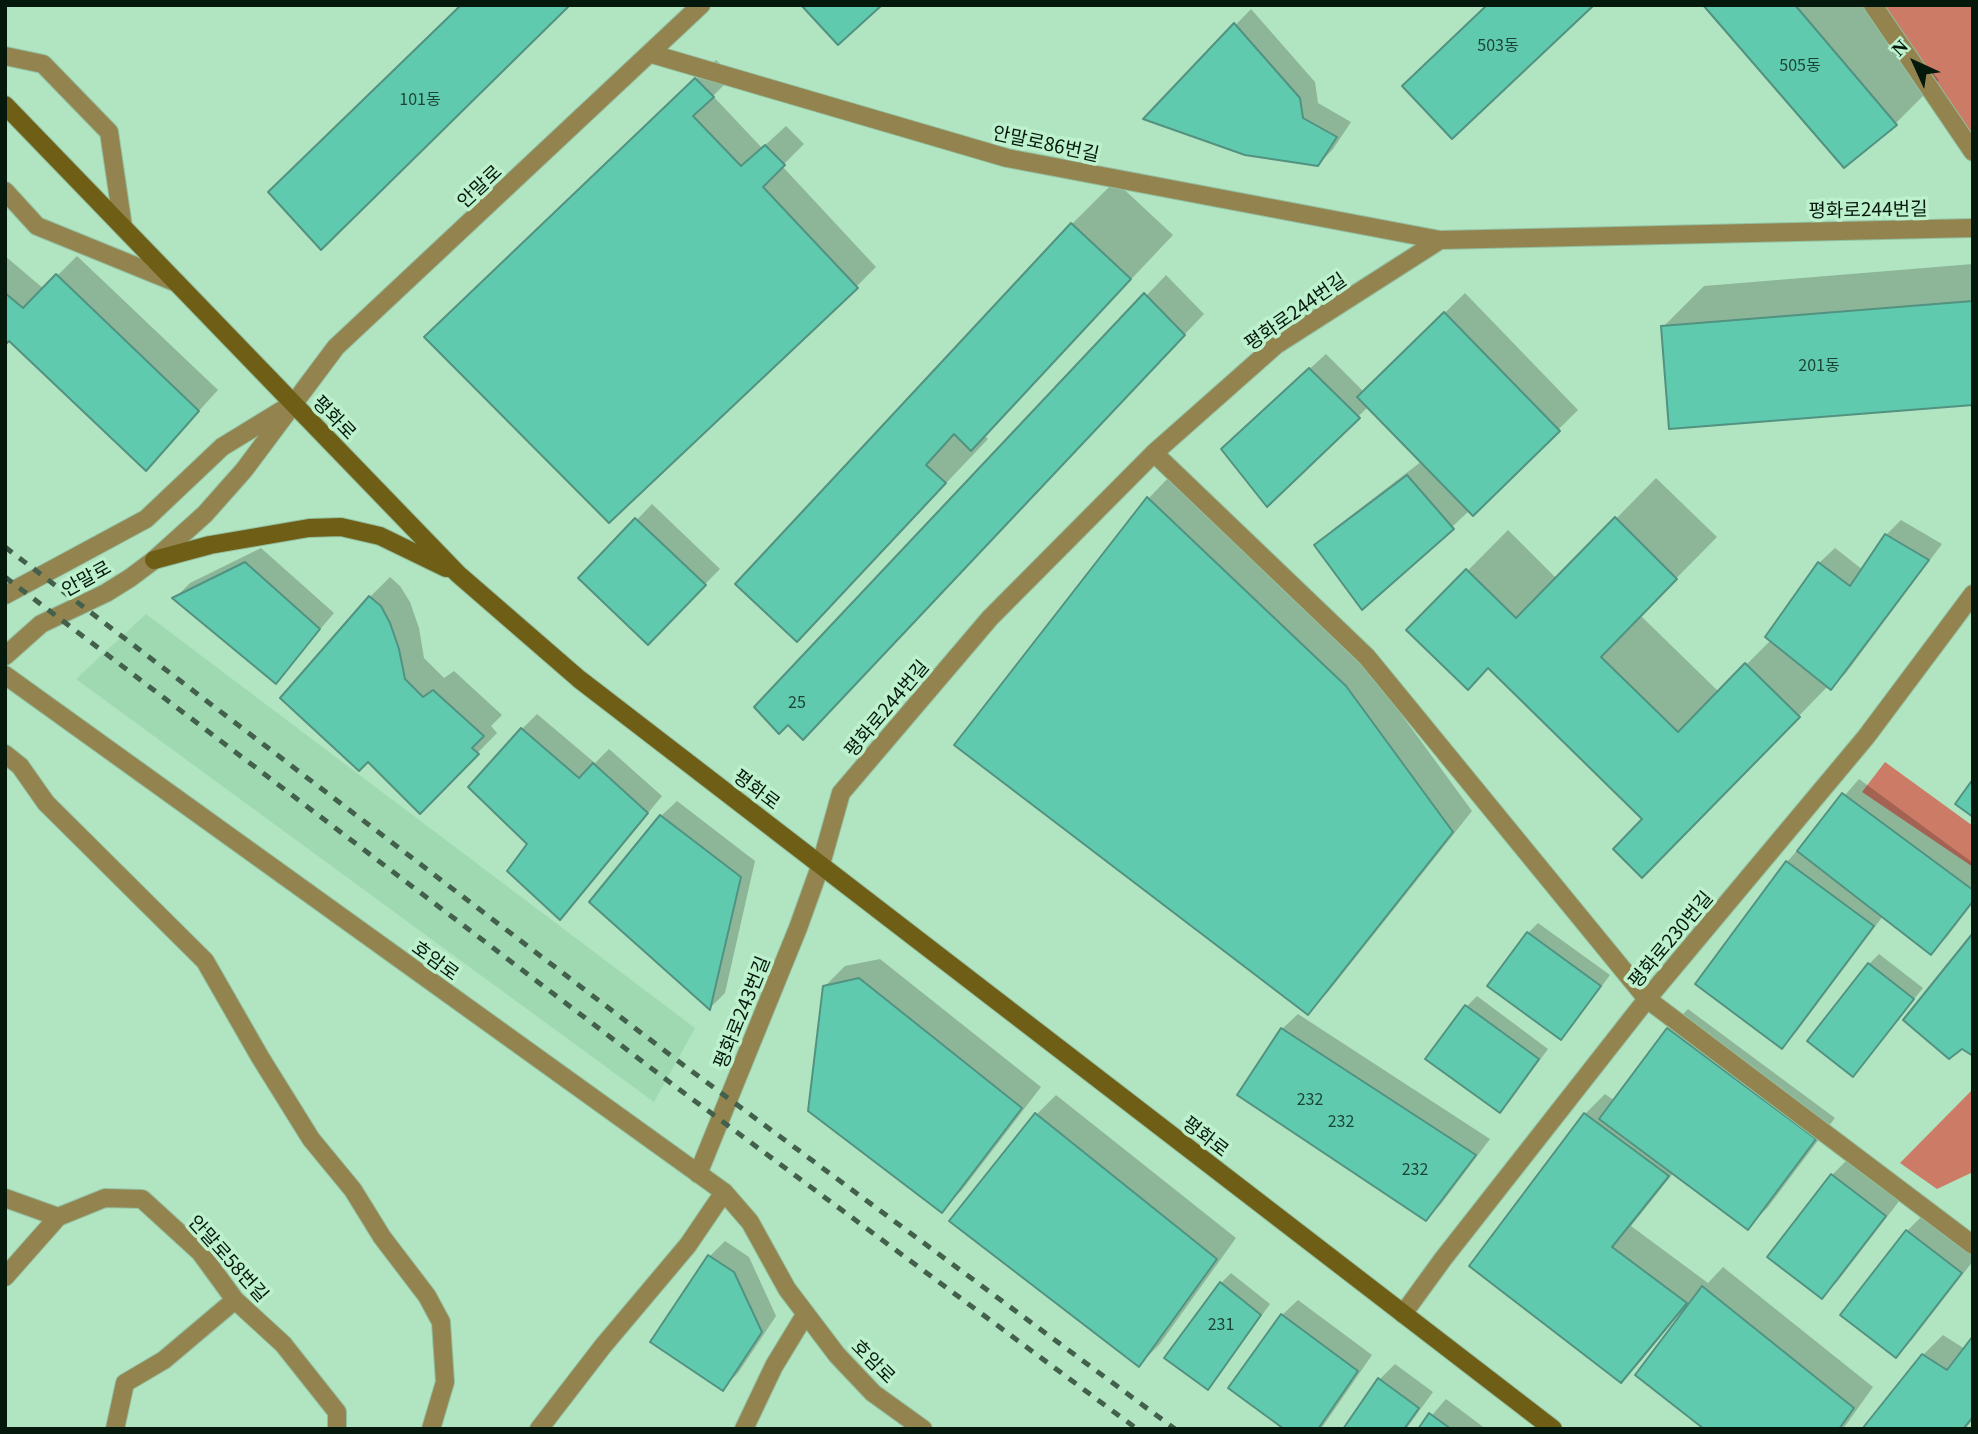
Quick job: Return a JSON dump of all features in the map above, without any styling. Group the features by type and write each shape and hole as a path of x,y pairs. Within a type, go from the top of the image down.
{"main road":[{"name":"평화로","path":"5,105 458,574 579,679 1553,1429"},
{"path":"153,560 222,542 309,528 341,527 380,536 458,574"}],"street":[{"name":"안말로","path":"5,656 41,624 106,593 153,560 205,514 244,470 337,347 652,54 701,5"},
{"path":"1874,5 1973,152"},
{"name":"안말로86번길","path":"652,54 1007,158 1440,240"},
{"path":"5,56 43,64 108,132 122,227"},
{"path":"5,191 37,226 177,284"},
{"name":"평화로244번길","path":"821,864 841,793 990,618 1154,453 1276,345 1440,240 1973,228"},
{"name":"안말로","path":"5,595 82,556 146,519 222,447 293,404"},
{"path":"1154,453 1367,657 1647,999 1973,1245"},
{"name":"평화로230번길","path":"1403,1314 1647,999 1866,737 1973,594"},
{"name":"호암로","path":"5,675 724,1192 750,1222 787,1289 837,1355 873,1393 922,1429"},
{"path":"5,754 20,766 46,803 205,961 260,1058 311,1139 353,1190 382,1237 427,1296 441,1322 445,1382 431,1429"},
{"name":"평화로243번길","path":"698,1174 798,928 821,864"},
{"path":"539,1429 603,1346 688,1245 724,1192"},
{"path":"5,1198 58,1217 5,1277"},
{"name":"안말로58번길","path":"58,1217 105,1198 142,1199 200,1252 236,1300 283,1344 337,1412 337,1429"},
{"path":"115,1429 125,1383 164,1360 236,1300"},
{"path":"744,1429 774,1366 805,1315"}],"shaded area":[{"path":"1871,5 1973,5 1973,136"},
{"path":"146,614 695,1028 654,1102 76,679"},
{"path":"1885,762 1973,826 1973,867 1862,792"},
{"path":"1973,1089 1973,1172 1937,1189 1900,1163"}],"building":[{"path":"461,5 570,5 321,250 268,192"},
{"path":"801,5 882,5 838,45"},
{"path":"1487,5 1594,5 1452,139 1402,86"},
{"path":"1703,5 1795,5 1897,125 1844,168"},
{"path":"1234,23 1300,98 1303,118 1337,137 1318,166 1245,155 1143,119"},
{"path":"695,78 714,97 693,116 741,166 765,145 785,165 763,187 858,288 609,523 424,337"},
{"path":"1071,223 1131,279 971,451 954,434 926,465 946,483 797,642 735,584"},
{"path":"56,274 199,411 146,471 9,341 5,345 5,293 23,308"},
{"path":"1144,293 1185,335 803,740 788,725 779,734 754,707"},
{"path":"1973,301 1973,405 1669,429 1661,326"},
{"path":"1444,312 1560,431 1473,516 1357,397"},
{"path":"1309,368 1360,418 1267,507 1221,449"},
{"path":"1407,475 1454,529 1362,610 1314,545"},
{"path":"1147,497 1346,686 1453,832 1308,1015 954,745"},
{"path":"1615,517 1677,579 1601,657 1678,732 1745,663 1800,717 1642,878 1613,849 1642,819 1488,668 1468,690 1406,630 1466,569 1516,618"},
{"path":"635,518 706,585 648,645 578,578"},
{"path":"1885,534 1929,560 1831,690 1765,637 1818,562 1850,586"},
{"path":"245,562 320,629 276,684 172,598"},
{"path":"369,596 381,606 390,623 405,679 423,697 433,690 484,736 472,748 479,754 420,814 368,762 359,771 280,698"},
{"path":"521,728 579,778 593,763 648,813 560,920 507,871 527,844 468,787"},
{"path":"1973,779 1973,817 1955,804"},
{"path":"1842,793 1973,890 1973,901 1931,955 1797,851"},
{"path":"660,815 741,877 710,1010 589,902"},
{"path":"1786,861 1874,926 1782,1049 1695,984"},
{"path":"1527,932 1601,986 1561,1040 1487,986"},
{"path":"1973,933 1973,1056 1962,1049 1949,1059 1903,1020"},
{"path":"1868,963 1914,999 1853,1077 1807,1041"},
{"path":"859,978 1022,1108 942,1213 808,1111 823,986"},
{"path":"1465,1005 1539,1059 1500,1113 1425,1059"},
{"path":"1281,1028 1476,1155 1426,1221 1237,1095"},
{"path":"1667,1028 1816,1139 1748,1230 1599,1119"},
{"path":"1035,1113 1217,1259 1139,1367 949,1221"},
{"path":"1584,1113 1669,1176 1612,1247 1687,1303 1621,1383 1469,1266"},
{"path":"1831,1174 1886,1216 1822,1299 1767,1257"},
{"path":"1906,1230 1962,1273 1896,1358 1840,1315"},
{"path":"708,1255 734,1272 762,1332 723,1391 650,1342"},
{"path":"1220,1282 1261,1315 1208,1390 1164,1358"},
{"path":"1702,1286 1854,1408 1839,1429 1704,1429 1635,1375"},
{"path":"1281,1314 1358,1371 1318,1429 1284,1429 1228,1388"},
{"path":"1973,1336 1973,1417 1963,1429 1862,1429 1922,1354 1947,1370"},
{"path":"1378,1378 1419,1408 1404,1429 1343,1429"},
{"path":"1429,1413 1451,1429 1418,1429"}],"railway":[{"path":"5,547 682,1064 1175,1429"},
{"path":"5,577 680,1090 1137,1429"}]}
